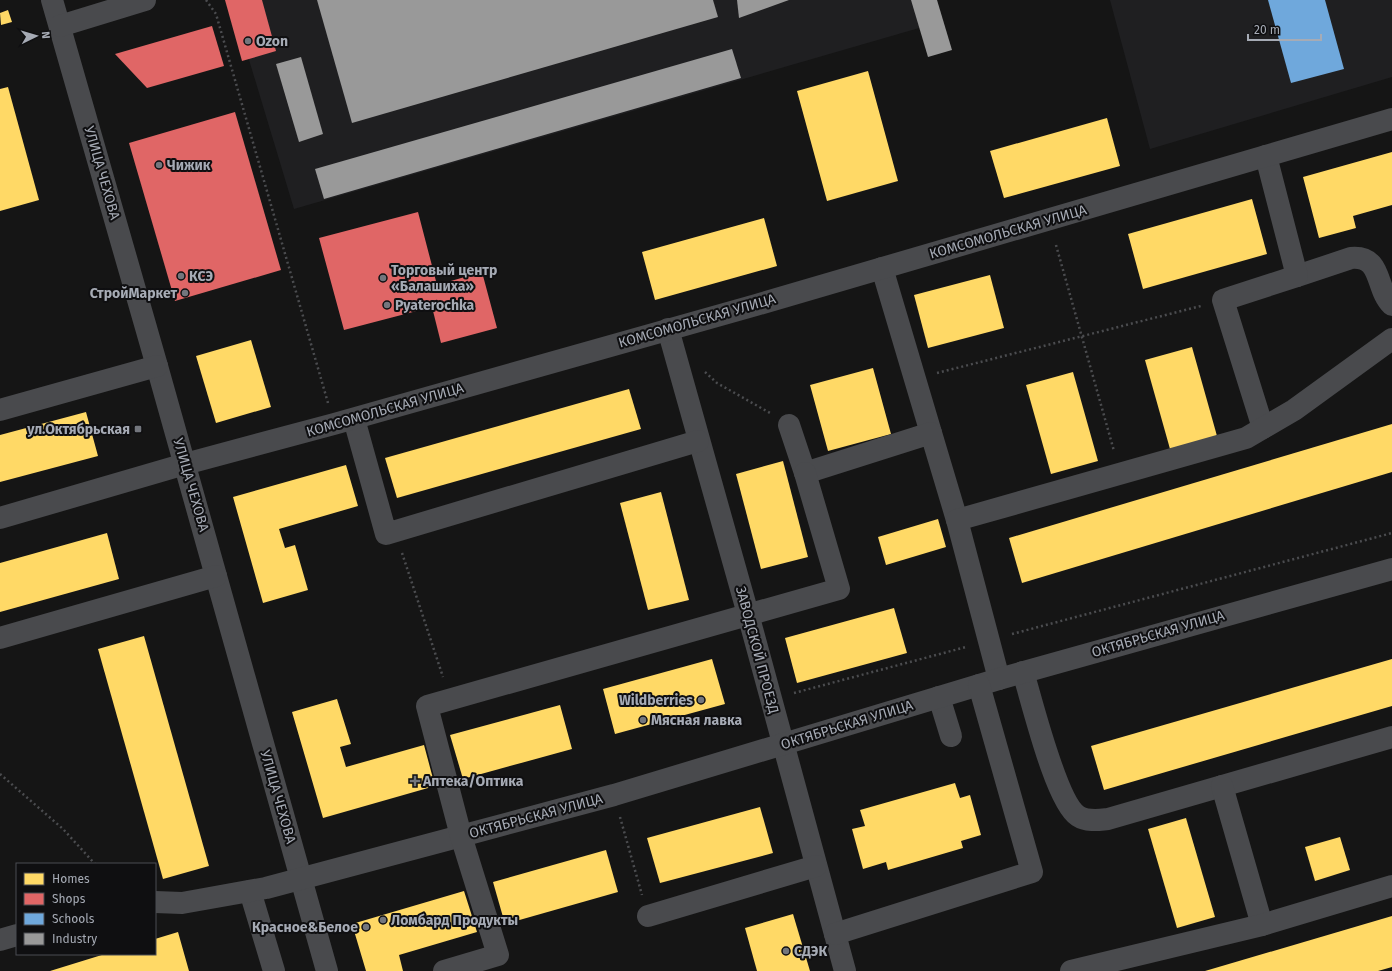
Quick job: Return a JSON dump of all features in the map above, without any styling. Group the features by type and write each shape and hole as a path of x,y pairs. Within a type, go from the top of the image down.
{"street":[{"name":"УЛИЦА ЧЕХОВА","path":"52,0 158,366 326,971"},
{"path":"60,26 145,0"},
{"name":"КОМСОМОЛЬСКАЯ УЛИЦА","path":"0,518 185,464 668,330 1392,119"},
{"path":"1266,156 1297,276"},
{"path":"1263,428 1223,300 1351,258 1359,258 1367,260 1374,266 1385,296 1392,305"},
{"path":"835,934 1032,872 989,682 989,640 957,520 882,268"},
{"name":"ЗАВОДСКОЙ ПРОЕЗД","path":"668,330 846,971"},
{"path":"957,520 1246,438 1294,410 1392,339"},
{"path":"0,410 158,366"},
{"path":"344,421 386,534 698,441"},
{"path":"444,971 500,963 461,836 427,706 839,589 789,424"},
{"path":"805,473 931,433"},
{"name":"ОКТЯБРЬСКАЯ УЛИЦА","path":"156,902 182,902 250,891 301,879 614,795 1023,672 1392,569"},
{"path":"0,638 216,576"},
{"path":"1023,672 1056,781 1066,802 1078,816 1092,820 1108,819 1392,737"},
{"path":"939,697 951,736"},
{"path":"1222,786 1262,924"},
{"path":"648,916 816,866"},
{"path":"1071,971 1262,924 1392,886"},
{"path":"250,891 274,971"},
{"path":"0,940 16,935"}],"path":[{"path":"206,0 216,14 344,421"},
{"path":"1056,245 1120,474"},
{"path":"915,378 1223,300"},
{"path":"701,368 717,383 789,424"},
{"path":"396,532 450,699"},
{"path":"791,694 1392,533"},
{"path":"0,774 63,829 94,863"},
{"path":"614,795 648,916"}],"shaded area":[{"path":"231,0 918,0 926,26 294,209"},
{"path":"1110,0 1392,0 1392,77 1150,149"}],"building: Homes":[{"path":"8,10 12,22 1,25 0,13"},
{"path":"868,71 898,181 827,201 797,91"},
{"path":"8,87 39,200 0,211 0,89"},
{"path":"1107,118 1120,166 1004,198 990,151"},
{"path":"1392,152 1392,205 1353,216 1356,228 1319,238 1303,177"},
{"path":"1252,199 1267,254 1143,289 1128,234"},
{"path":"764,218 777,266 655,300 642,252"},
{"path":"990,275 1004,328 928,348 914,295"},
{"path":"251,340 271,407 216,423 196,356"},
{"path":"1192,347 1217,436 1170,449 1145,360"},
{"path":"873,368 891,434 828,451 810,385"},
{"path":"1073,372 1098,461 1051,474 1026,385"},
{"path":"629,389 641,429 397,498 385,458"},
{"path":"86,412 98,456 0,482 0,435"},
{"path":"1392,424 1392,472 1022,583 1009,538"},
{"path":"783,461 808,557 761,569 736,474"},
{"path":"346,465 358,506 279,529 285,548 295,545 308,590 263,603 233,497"},
{"path":"661,492 689,600 648,610 620,503"},
{"path":"938,519 946,547 886,565 878,537"},
{"path":"107,533 119,579 0,612 0,563"},
{"path":"894,608 907,653 797,683 785,638"},
{"path":"144,636 209,866 163,879 98,649"},
{"path":"712,659 725,704 615,734 603,689"},
{"path":"1392,659 1392,706 1104,790 1091,746"},
{"path":"337,699 351,744 340,747 346,767 424,745 435,786 323,818 292,712"},
{"path":"560,705 572,749 463,779 450,735"},
{"path":"955,783 960,798 970,795 981,835 961,841 963,848 888,870 886,862 863,869 852,829 865,826 860,810"},
{"path":"760,807 773,853 660,883 647,838"},
{"path":"1186,818 1215,917 1177,928 1148,829"},
{"path":"1340,837 1350,870 1315,881 1305,847"},
{"path":"606,850 618,892 505,924 493,882"},
{"path":"464,891 477,932 399,955 403,971 366,971 352,924"},
{"path":"793,914 810,971 757,971 745,928"},
{"path":"1392,916 1392,967 1378,971 1205,971"},
{"path":"178,932 189,971 50,971 102,955 156,955 156,939"}],"building: Shops":[{"path":"225,0 262,0 276,51 242,61"},
{"path":"212,26 224,66 147,88 115,54"},
{"path":"235,112 281,270 175,301 129,143"},
{"name":"Торговый центр «Балашиха»","path":"418,212 437,285 482,272 497,328 441,343 432,307 344,330 319,238"}],"building: Schools":[{"path":"1268,0 1325,0 1344,69 1291,83"}],"building: Industry":[{"path":"317,0 713,0 718,17 352,123"},
{"path":"737,0 789,0 739,18"},
{"path":"911,0 937,0 952,50 928,57"},
{"path":"732,49 741,78 324,199 315,169"},
{"path":"301,57 323,134 299,142 276,64"}],"place":[{"name":"Ozon","path":"248,41"},
{"name":"Чижик","path":"159,165"},
{"name":"КСЭ","path":"181,276"},
{"name":"Торговый центр «Балашиха»","path":"383,278"},
{"name":"СтройМаркет","path":"185,293"},
{"name":"Pyaterochka","path":"387,305"},
{"name":"ул.Октябрьская","path":"138,429"},
{"name":"Wildberries","path":"701,700"},
{"name":"Мясная лавка","path":"643,720"},
{"name":"Аптека/Оптика","path":"415,781"},
{"name":"Ломбард Продукты","path":"383,920"},
{"name":"Красное&Белое","path":"366,927"},
{"name":"СДЭК","path":"786,951"}]}
